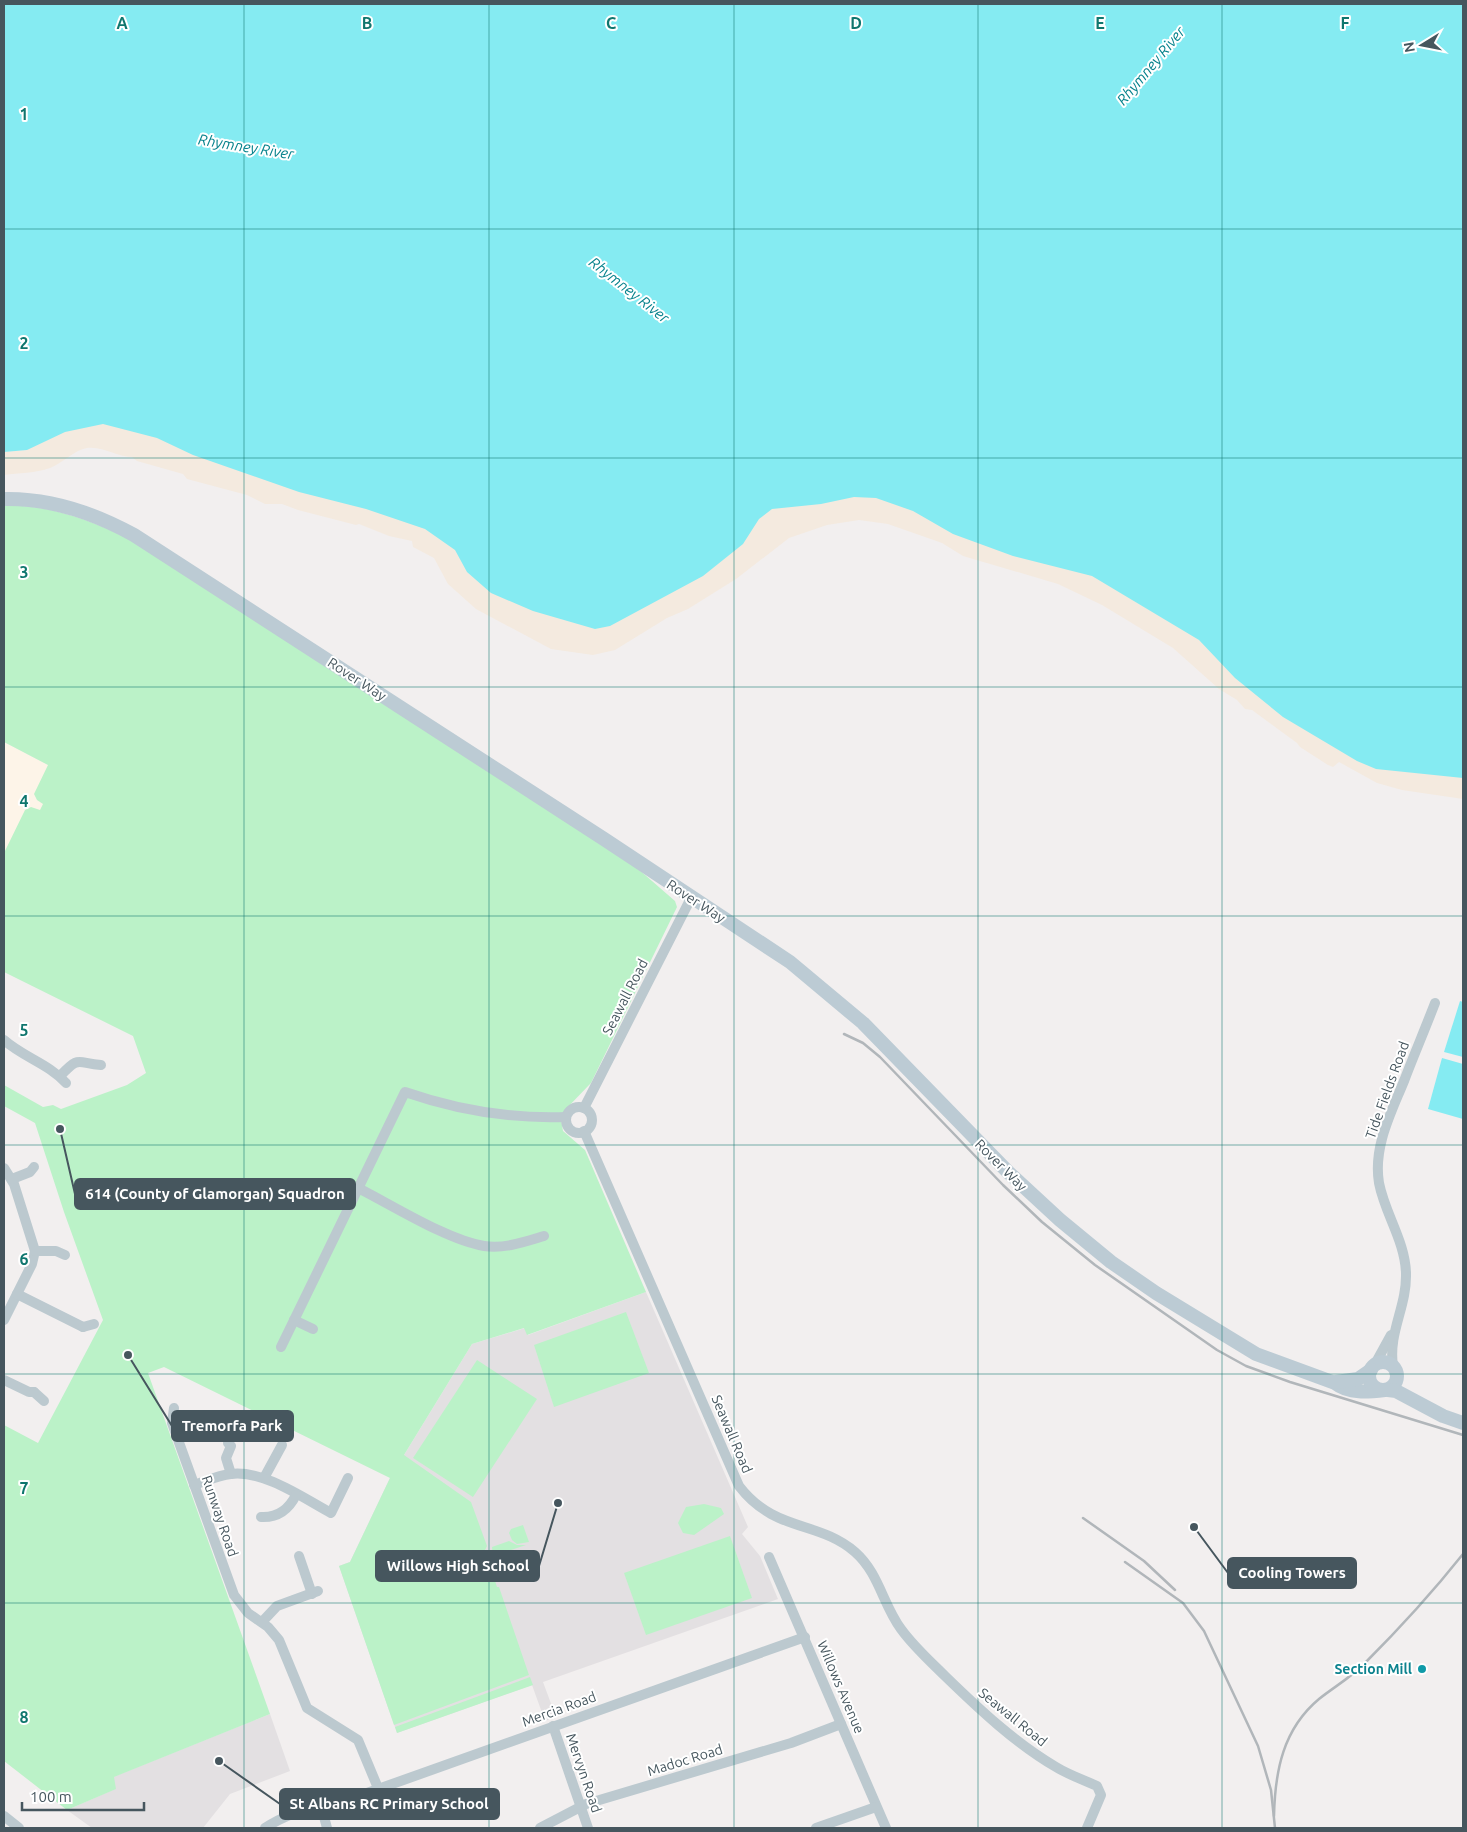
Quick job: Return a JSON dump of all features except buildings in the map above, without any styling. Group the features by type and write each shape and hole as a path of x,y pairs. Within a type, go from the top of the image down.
{"street":[{"name":"Rover Way","path":"4,500 29,499 58,505 96,517 134,535 604,839 790,962 848,1010 1008,1172 1073,1231 1111,1262 1164,1298 1256,1354 1354,1391 1386,1390 1418,1401 1434,1412 1463,1423"},
{"name":"Seawall Road","path":"584,1108 691,898"},
{"name":"Tide Fields Road","path":"1395,1369 1391,1343 1406,1284 1406,1264 1402,1245 1381,1191 1379,1156 1385,1128 1435,1003"},
{"path":"4,1040 16,1051 63,1080 72,1064 79,1061 101,1065"},
{"path":"281,1347 405,1092 432,1102 477,1112 540,1118 566,1117 574,1108 584,1108 591,1119 589,1127 584,1131 578,1132 570,1129 566,1117"},
{"name":"Seawall Road","path":"584,1131 739,1486 757,1505 774,1517 832,1538 852,1549 869,1567 901,1629 952,1683 996,1723 1040,1757 1066,1773 1097,1786 1101,1794 1087,1828"},
{"path":"12,1179 30,1172 34,1167"},
{"path":"4,1168 12,1179 33,1238 35,1251 32,1264 4,1320"},
{"path":"358,1188 453,1237 484,1246 513,1246 544,1236"},
{"path":"35,1251 56,1251 65,1255"},
{"path":"17,1294 87,1329"},
{"path":"294,1320 313,1329"},
{"name":"Tide Fields Road","path":"1372,1368 1393,1332"},
{"path":"1335,1383 1358,1379 1372,1368 1386,1362 1395,1369 1396,1382 1386,1390 1373,1386 1369,1378 1372,1368"},
{"name":"Rover Way","path":"1395,1369 1418,1401"},
{"path":"4,1380 29,1392 36,1389 44,1402"},
{"name":"Runway Road","path":"174,1408 172,1423 234,1595 248,1613 275,1634 284,1648 307,1708 358,1740 378,1788"},
{"path":"228,1443 231,1446 226,1458 231,1474"},
{"path":"264,1478 282,1445"},
{"path":"194,1485 231,1474 242,1473 264,1478 331,1513 348,1478"},
{"path":"261,1517 268,1517 284,1511 296,1494"},
{"path":"262,1622 277,1606 315,1592 299,1556"},
{"name":"Willows Avenue","path":"769,1557 886,1828"},
{"name":"Mercia Road","path":"265,1828 313,1808 322,1809 805,1637"},
{"name":"Madoc Road","path":"540,1828 586,1804 790,1743 842,1724"},
{"name":"Mervyn Road","path":"553,1726 588,1828"},
{"path":"816,1828 876,1806"},
{"path":"322,1809 327,1828"},
{"path":"4,1816 20,1828"}],"shaded area":[{"path":"4,742 48,765 46,804 4,882"},
{"path":"646,1292 748,1527 742,1534 760,1556 778,1599 543,1682 556,1717 545,1721 532,1685 397,1733 339,1566 350,1562 390,1478 472,1344 525,1328 528,1335"},
{"path":"270,1714 290,1771 230,1794 203,1828 92,1828 67,1810 115,1789 113,1777"}],"green space":[{"path":"4,505 38,508 68,514 128,538 629,861 675,901 677,907 591,1083 565,1110 561,1120 563,1131 585,1150 646,1292 527,1335 524,1328 472,1344 404,1455 471,1502 487,1546 485,1550 497,1587 499,1587 529,1675 394,1725 339,1566 350,1562 390,1478 164,1367 148,1373 270,1714 114,1777 116,1789 67,1810 4,1761 4,1425 38,1443 103,1320 64,1212 35,1123 4,1106 4,1085 43,1107 53,1105 61,1109 127,1085 146,1073 133,1036 4,972 4,853 25,810 31,807 40,810 43,804 37,800 34,794 48,765 4,742"},
{"path":"626,1312 649,1373 554,1407 534,1345"},
{"path":"477,1360 537,1399 473,1497 413,1458"},
{"path":"704,1504 721,1508 724,1514 694,1535 683,1533 678,1523 686,1507"},
{"path":"523,1525 529,1542 517,1544 512,1540 509,1533 511,1529"},
{"path":"730,1536 752,1598 646,1635 624,1573"},
{"path":"509,1541 517,1545 526,1545 493,1556 492,1547"},
{"path":"530,1677 533,1685 397,1733 395,1727"}],"sand":[{"path":"77,412 753,500 895,474 1463,756 1463,799 1402,790 1377,783 1339,762 1333,767 1328,765 1300,747 1252,710 1245,709 1237,700 1219,689 1173,648 1102,605 1058,584 963,556 942,543 888,524 859,520 827,525 789,538 736,579 688,609 667,618 615,650 593,655 551,649 476,609 448,584 434,558 413,547 412,541 389,536 359,524 356,525 298,510 282,504 265,504 247,495 187,479 183,474 137,461 132,457 93,448 82,449 55,466 44,470 4,475 4,452 27,450"}],"water":[{"name":"Rhymney River","path":"4,4 1463,4 1463,778 1376,769 1357,761 1283,717 1235,678 1199,640 1092,576 1013,556 953,534 913,511 876,498 854,497 821,504 772,509 759,519 743,544 703,576 610,626 595,629 533,611 491,593 467,572 455,550 425,529 366,509 299,492 193,455 157,438 103,424 65,432 27,450 4,452"},
{"path":"1460,1001 1463,1002 1463,1057 1444,1052"},
{"path":"1442,1058 1463,1064 1463,1119 1428,1109"}],"railway":[{"path":"844,1034 863,1043 880,1057 1003,1185 1042,1222 1095,1265 1217,1350 1246,1366 1290,1382 1463,1435"},
{"path":"1083,1518 1144,1561 1175,1590"},
{"path":"1274,1816 1279,1767 1289,1737 1297,1724 1319,1699 1353,1674 1377,1651 1427,1597 1463,1554"},
{"path":"1125,1562 1183,1603 1204,1631 1258,1746 1271,1790 1275,1828"}],"place":[{"name":"614 (County of Glamorgan) Squadron","path":"60,1129"},
{"name":"Tremorfa Park","path":"128,1355"},
{"name":"Willows High School","path":"558,1503"},
{"name":"Cooling Towers","path":"1194,1527"},
{"name":"Section Mill","path":"1422,1669"},
{"name":"St Albans RC Primary School","path":"219,1761"}]}
